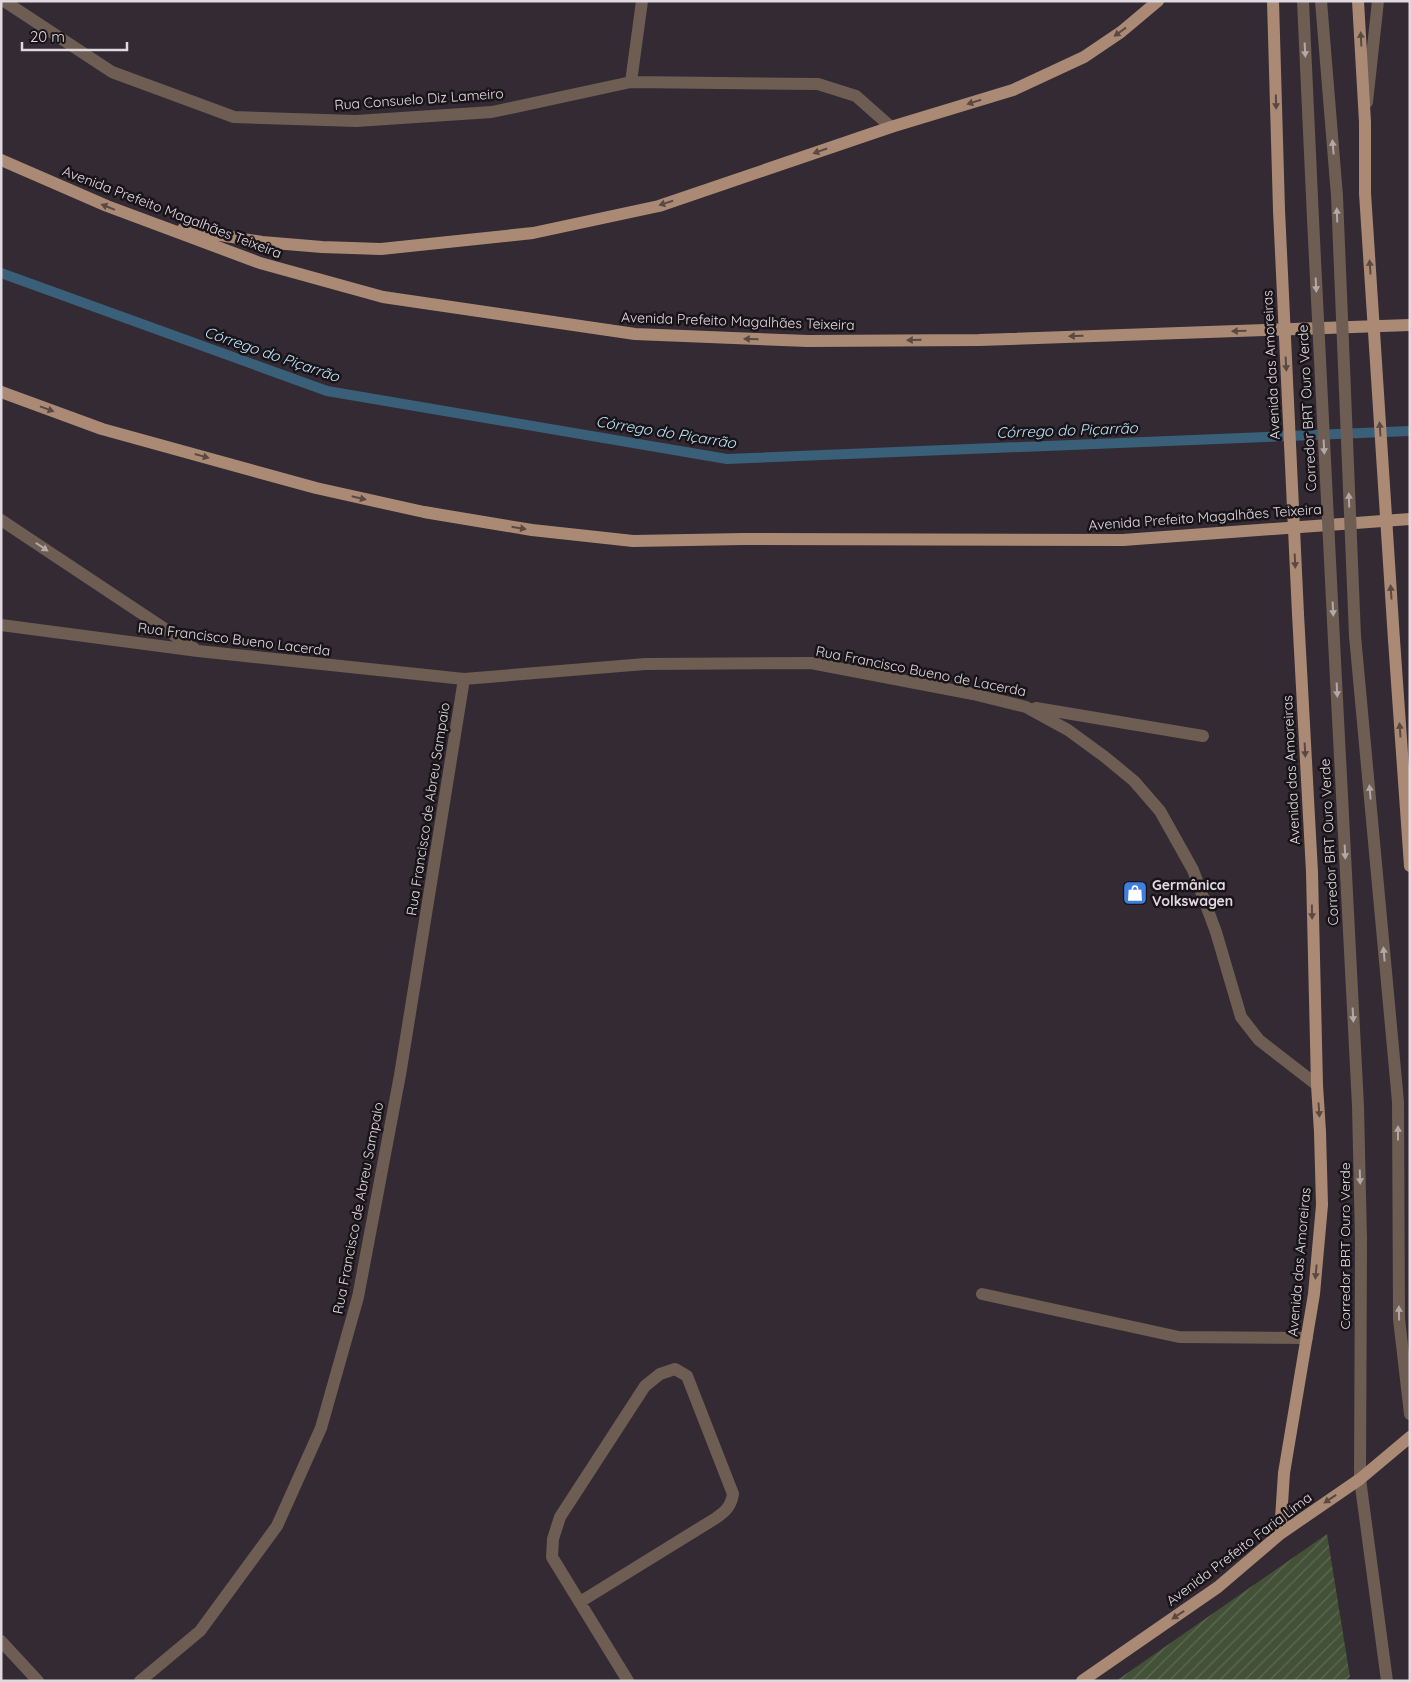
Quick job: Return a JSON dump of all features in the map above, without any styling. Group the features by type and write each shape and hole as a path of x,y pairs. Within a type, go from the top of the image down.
{"main road":[{"path":"154,224 262,242 381,249 533,233 659,206 891,127 1014,90 1084,57 1121,32 1158,1"},
{"name":"Avenida das Amoreiras","path":"1274,1 1279,210 1312,872 1322,1205 1314,1294 1284,1472 1280,1534"},
{"path":"1358,1 1365,122 1365,193 1410,866"},
{"name":"Avenida Prefeito Magalhães Teixeira","path":"1,160 107,206 260,263 383,297 635,334 808,341 979,340 1410,325"},
{"name":"Avenida Prefeito Magalhães Teixeira","path":"1,392 102,429 316,488 424,512 532,530 633,541 743,539 1123,540 1410,519"},
{"name":"Avenida Prefeito Faria Lima","path":"1082,1681 1218,1588 1280,1534 1360,1478 1410,1437"}],"street":[{"name":"Rua Consuelo Diz Lameiro","path":"4,1 112,72 234,117 356,121 492,112 631,82 818,84 856,96 891,127"},
{"path":"631,82 642,1"},
{"name":"Corredor BRT Ouro Verde","path":"1303,1 1358,1106 1362,1240 1360,1478 1386,1681"},
{"path":"1321,1 1336,196 1355,636 1398,1102 1399,1319 1410,1414"},
{"path":"1365,122 1378,1"},
{"path":"1,520 198,651"},
{"name":"Rua Francisco Bueno Lacerda","path":"1,625 198,651 464,679"},
{"name":"Rua Francisco Bueno de Lacerda","path":"464,679 645,664 811,663 973,694 1026,707 1068,730 1105,757 1134,781 1160,811 1193,870 1216,932 1241,1017 1259,1040 1317,1086"},
{"name":"Rua Francisco de Abreu Sampaio","path":"140,1681 200,1631 277,1526 321,1428 358,1297 400,1075 464,679"},
{"path":"1026,707 1203,736"},
{"path":"982,1294 1179,1336 1307,1338"},
{"path":"580,1602 726,1512 732,1503 733,1494 687,1376 675,1369 660,1374 645,1386 560,1517 553,1539 552,1557 628,1681"},
{"path":"1,1641 38,1681"}],"green space":[{"path":"1327,1534 1350,1677 1344,1681 1116,1681"}],"waterway":[{"name":"Córrego do Piçarrão","path":"1,273 327,391 727,459 1410,431"}],"place":[{"name":"Germânica Volkswagen","path":"1135,893"}]}
